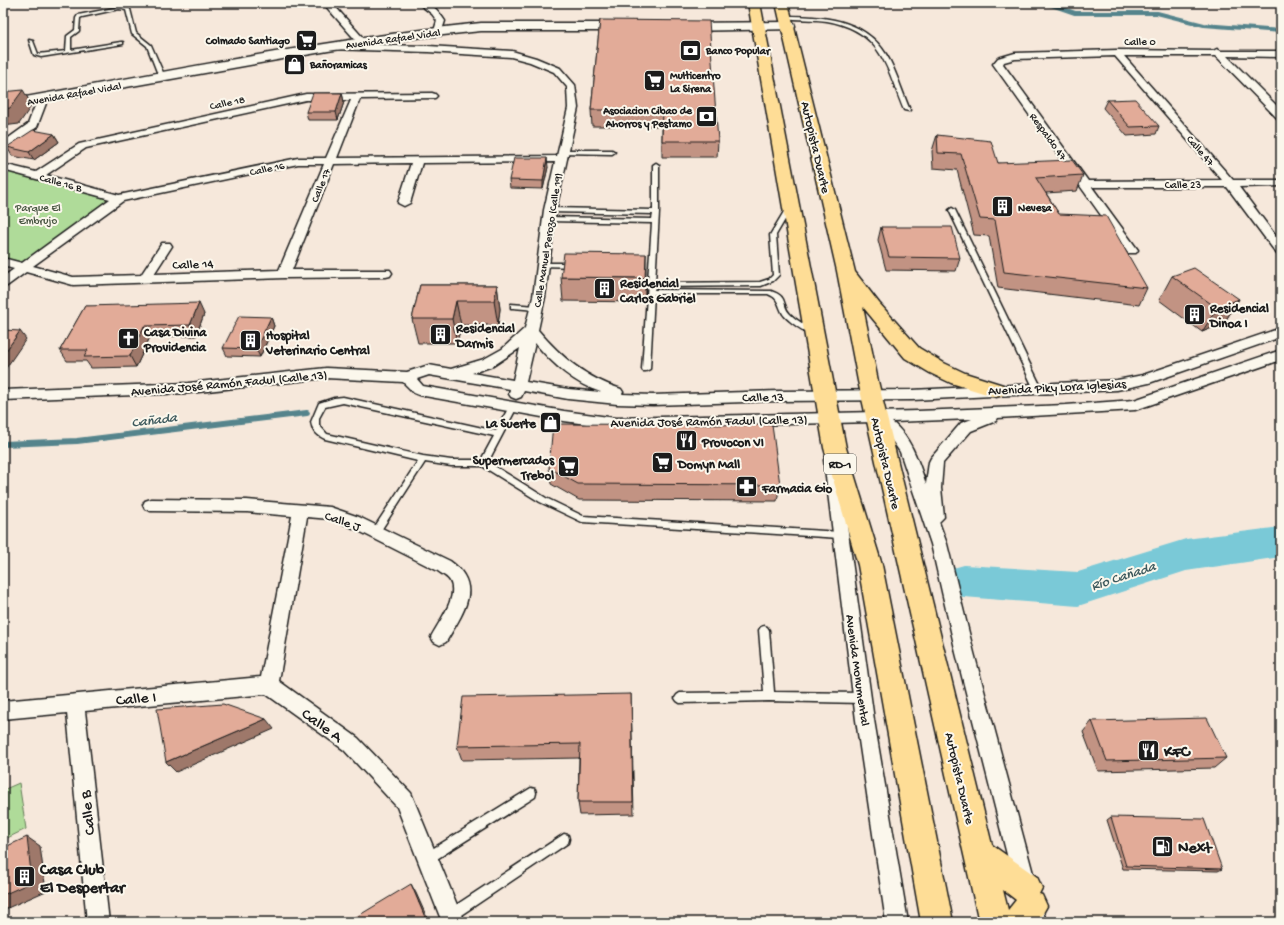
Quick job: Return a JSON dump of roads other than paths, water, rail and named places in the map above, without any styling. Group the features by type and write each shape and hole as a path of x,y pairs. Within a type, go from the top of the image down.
{"highway":[{"name":"RD-1","path":"754,3 835,448 870,565 937,922"},
{"name":"Autopista Duarte","path":"785,15 846,271 868,381 916,590 995,922"},
{"path":"846,271 872,307 912,353 937,368 958,378 996,390"},
{"path":"979,854 1028,910"}],"main road":[{"path":"669,27 757,26 785,15"},
{"name":"Avenida Rafael Vidal","path":"3,105 328,47 438,31 480,27 645,27"}],"street":[{"path":"327,3 362,42"},
{"path":"422,3 435,12 441,21 438,31"},
{"name":"Calle Manuel Perozo (Calle 19)","path":"328,47 428,49 512,54 533,60 557,70 572,87 573,108 550,215 544,265 536,308 513,406"},
{"path":"1217,52 1281,116"},
{"name":"Calle 0","path":"1001,60 1015,56 1117,53 1217,52 1281,54"},
{"name":"Calle 47","path":"1117,53 1231,184 1281,251"},
{"name":"Respaldo 47","path":"1001,60 998,64 1132,250"},
{"name":"Calle 17","path":"284,274 357,96"},
{"name":"Calle 18","path":"38,176 83,146 306,97 432,96"},
{"path":"3,147 33,125 43,98"},
{"name":"Calle 16","path":"3,283 119,198 298,161 562,156"},
{"path":"404,203 418,159"},
{"name":"Calle 16 B","path":"3,167 119,198"},
{"name":"Calle 23","path":"1084,184 1281,183"},
{"path":"146,279 166,246"},
{"name":"Calle 14","path":"3,262 22,269 73,281 386,272"},
{"path":"446,373 473,369 488,364 502,356 522,340 531,330 559,362 600,388 652,400"},
{"name":"Avenida Piky Lora Iglesias","path":"874,405 912,395 1116,385 1144,380 1281,332"},
{"name":"Avenida Piky Lora Iglesias","path":"874,405 918,416 1066,410 1135,405 1278,360"},
{"name":"Avenida José Ramón Fadul (Calle 13)","path":"3,395 189,388 326,373 407,377 429,370 568,394 617,399 652,400"},
{"name":"Avenida José Ramón Fadul (Calle 13)","path":"407,377 419,390 564,416 616,423 828,407 874,405"},
{"path":"1054,388 1066,410"},
{"name":"Calle 13","path":"652,400 778,396 828,407 874,405"},
{"path":"874,405 907,451 939,544 1028,910"},
{"name":"Avenida Monumental","path":"828,407 829,448 840,535 862,698 897,922"},
{"path":"939,544 933,488 936,462 966,428 1000,413"},
{"name":"Calle J","path":"151,505 247,506 301,510 330,513 353,522 444,566 458,578 461,591 459,603 440,637"},
{"path":"269,685 301,510"},
{"name":"Calle I","path":"3,710 269,685"},
{"name":"Calle A","path":"269,685 351,744 404,800 452,919"},
{"name":"Calle B","path":"75,703 98,922"}],"lane":[{"path":"68,52 69,36 77,31 78,18 80,16 125,8 128,9 134,34 149,46 162,77"},
{"path":"785,15 832,20 847,24 863,33 884,54 907,110"},
{"path":"31,41 36,56 68,52 121,42"},
{"path":"562,156 612,152"},
{"path":"646,369 656,212 656,165"},
{"path":"651,285 761,284 771,280 776,275 773,235 790,205"},
{"path":"952,210 1038,389"},
{"path":"550,215 656,212"},
{"path":"550,215 655,221"},
{"path":"544,265 581,265"},
{"path":"650,292 775,293 782,300 784,311 788,316 814,333"},
{"path":"513,306 536,308"},
{"path":"498,434 343,400 334,401 322,406 314,421 315,427 325,436 423,459 451,463 483,463 543,500 582,519 840,535"},
{"path":"483,463 513,406"},
{"path":"375,533 423,459"},
{"path":"764,630 769,696"},
{"path":"680,698 769,696 862,698"},
{"path":"428,858 531,792"},
{"path":"452,919 564,839"}],"waterway":[{"path":"1046,3 1075,13 1157,13 1204,25 1281,31"},
{"name":"Cañada","path":"3,444 77,441 307,413"},
{"name":"Río Cañada","path":"964,581 1078,589 1186,555 1281,542"}],"place":[{"name":"Colmado Santiago","path":"306,40"},
{"name":"Banco Popular","path":"690,50"},
{"name":"Bañoramicas","path":"295,64"},
{"name":"Multicentro La Sirena","path":"654,81"},
{"name":"Asociacion Cibao de Ahorros y Pestamo","path":"707,116"},
{"name":"Nevesa","path":"1003,207"},
{"name":"Residencial Carlos Gabriel","path":"605,289"},
{"name":"Residencial Dinoa I","path":"1195,314"},
{"name":"Residencial Darmis","path":"440,334"},
{"name":"Casa Divina Providencia","path":"128,338"},
{"name":"Hospital Veterinario Central","path":"251,341"},
{"name":"La Suerte","path":"551,422"},
{"name":"Provocon VI","path":"687,441"},
{"name":"Domyn Mall","path":"662,463"},
{"name":"Supermercados Trebol","path":"569,466"},
{"name":"Farmacia Gio","path":"746,487"},
{"name":"KFC","path":"1148,750"},
{"name":"Next","path":"1162,846"},
{"name":"Casa Club El Despertar","path":"24,877"}],"park label":[{"name":"Parque El Embrujo","path":"38,213"}]}
